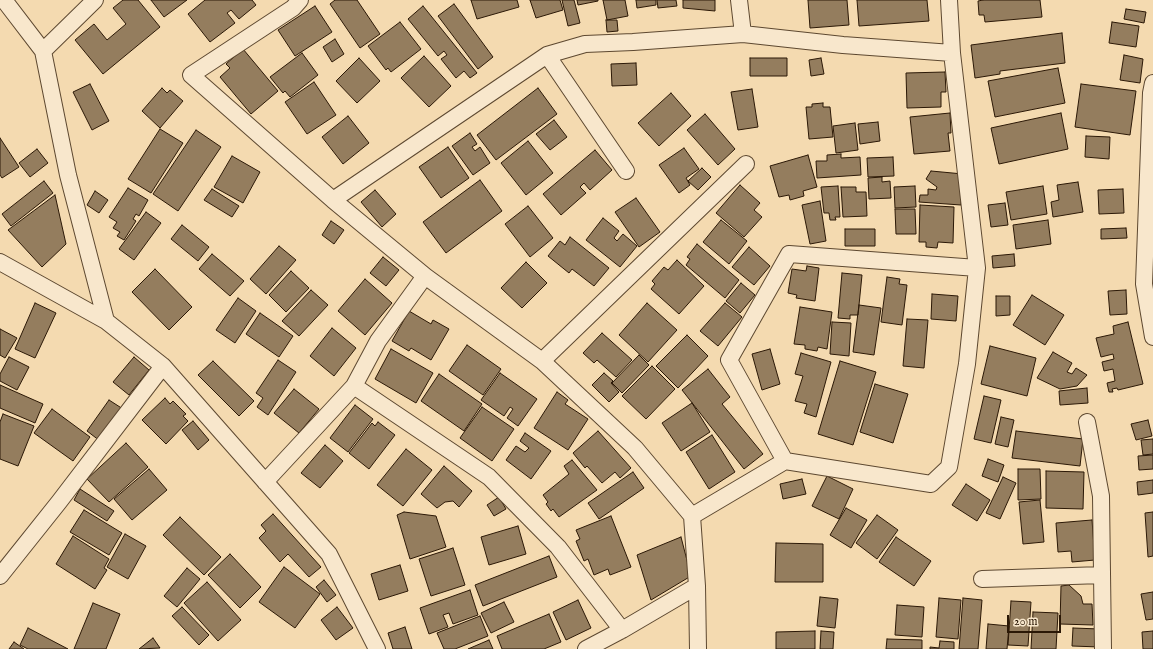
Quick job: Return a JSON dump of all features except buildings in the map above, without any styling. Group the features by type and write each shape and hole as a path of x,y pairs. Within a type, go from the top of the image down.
{"street":[{"path":"4,0 43,51 68,175 106,321"},
{"path":"43,51 95,0"},
{"path":"300,0 293,8 190,75 333,200 425,276 542,361 635,448 692,516 697,586 698,649"},
{"path":"739,0 743,34"},
{"path":"692,516 786,462 931,484 949,467 967,364 978,268 952,52 949,0"},
{"path":"333,200 547,55 585,44 743,34 843,45 952,52"},
{"path":"547,55 626,171"},
{"path":"1153,84 1151,93 1144,284 1153,337"},
{"path":"542,361 746,164"},
{"path":"786,462 729,360 789,254 978,268"},
{"path":"0,262 106,321 163,366 329,554 377,649"},
{"path":"265,482 354,386 378,341 425,276"},
{"path":"0,576 59,502 163,366"},
{"path":"354,386 489,477 558,547 622,630"},
{"path":"1087,422 1101,496 1103,649"},
{"path":"982,579 1102,575"},
{"path":"586,649 622,630 697,586"}]}
